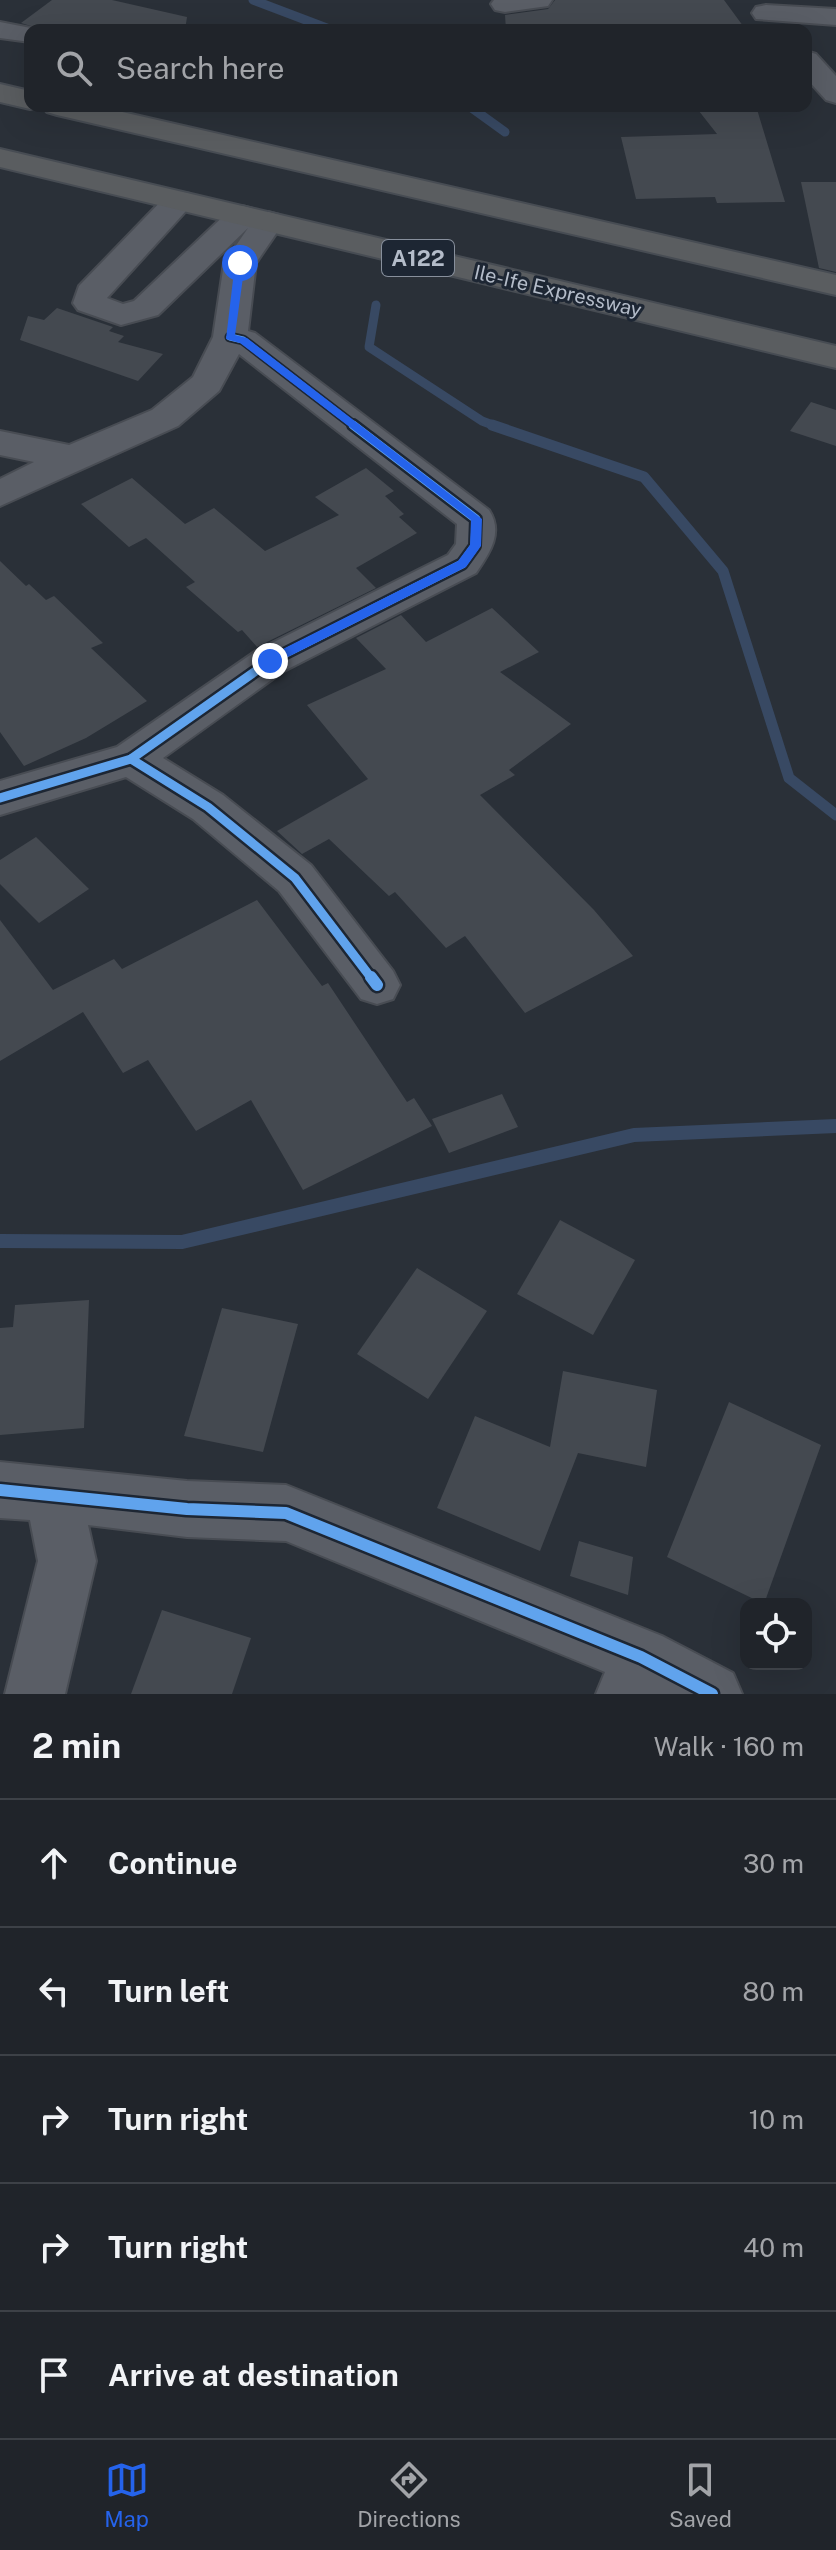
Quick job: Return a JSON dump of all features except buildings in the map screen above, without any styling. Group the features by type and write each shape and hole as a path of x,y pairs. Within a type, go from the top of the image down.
{"highway":[{"path":"0,93 24,99"},
{"path":"122,114 836,285"},
{"name":"Ile-Ife Expressway","path":"0,158 836,357"}],"street":[{"path":"505,4 538,0"},
{"path":"770,14 836,17"},
{"path":"0,30 24,33"},
{"path":"812,68 836,94"},
{"path":"179,201 91,293 90,303 121,315 140,311 192,263 255,219"},
{"path":"0,494 72,458 165,418 207,383 230,337 240,263 255,219"},
{"path":"135,247 192,263"},
{"path":"0,798 131,759 270,661 462,564 475,546 476,519 243,340 230,337"},
{"path":"0,443 72,458"},
{"path":"131,759 208,807 295,878 377,985"},
{"path":"26,1491 187,1509 286,1513 633,1676 712,1694"},
{"path":"26,1491 67,1561 35,1694"}],"waterway":[{"path":"253,0 316,24"},
{"path":"477,112 505,132"},
{"path":"376,305 369,347 482,421 498,427"},
{"path":"492,425 644,477 723,571 789,778 836,815"},
{"path":"0,1241 182,1242 634,1135 836,1126"}],"cycle path":[{"path":"0,798 131,759 270,661 462,564 475,546 476,519 243,340 230,337"},
{"path":"131,759 208,807 295,878 377,985"},
{"path":"0,1490 187,1509 286,1513 641,1657 712,1694"}],"route":[{"path":"240,263 230,337 243,340 476,519 475,546 462,564 270,661"}]}
